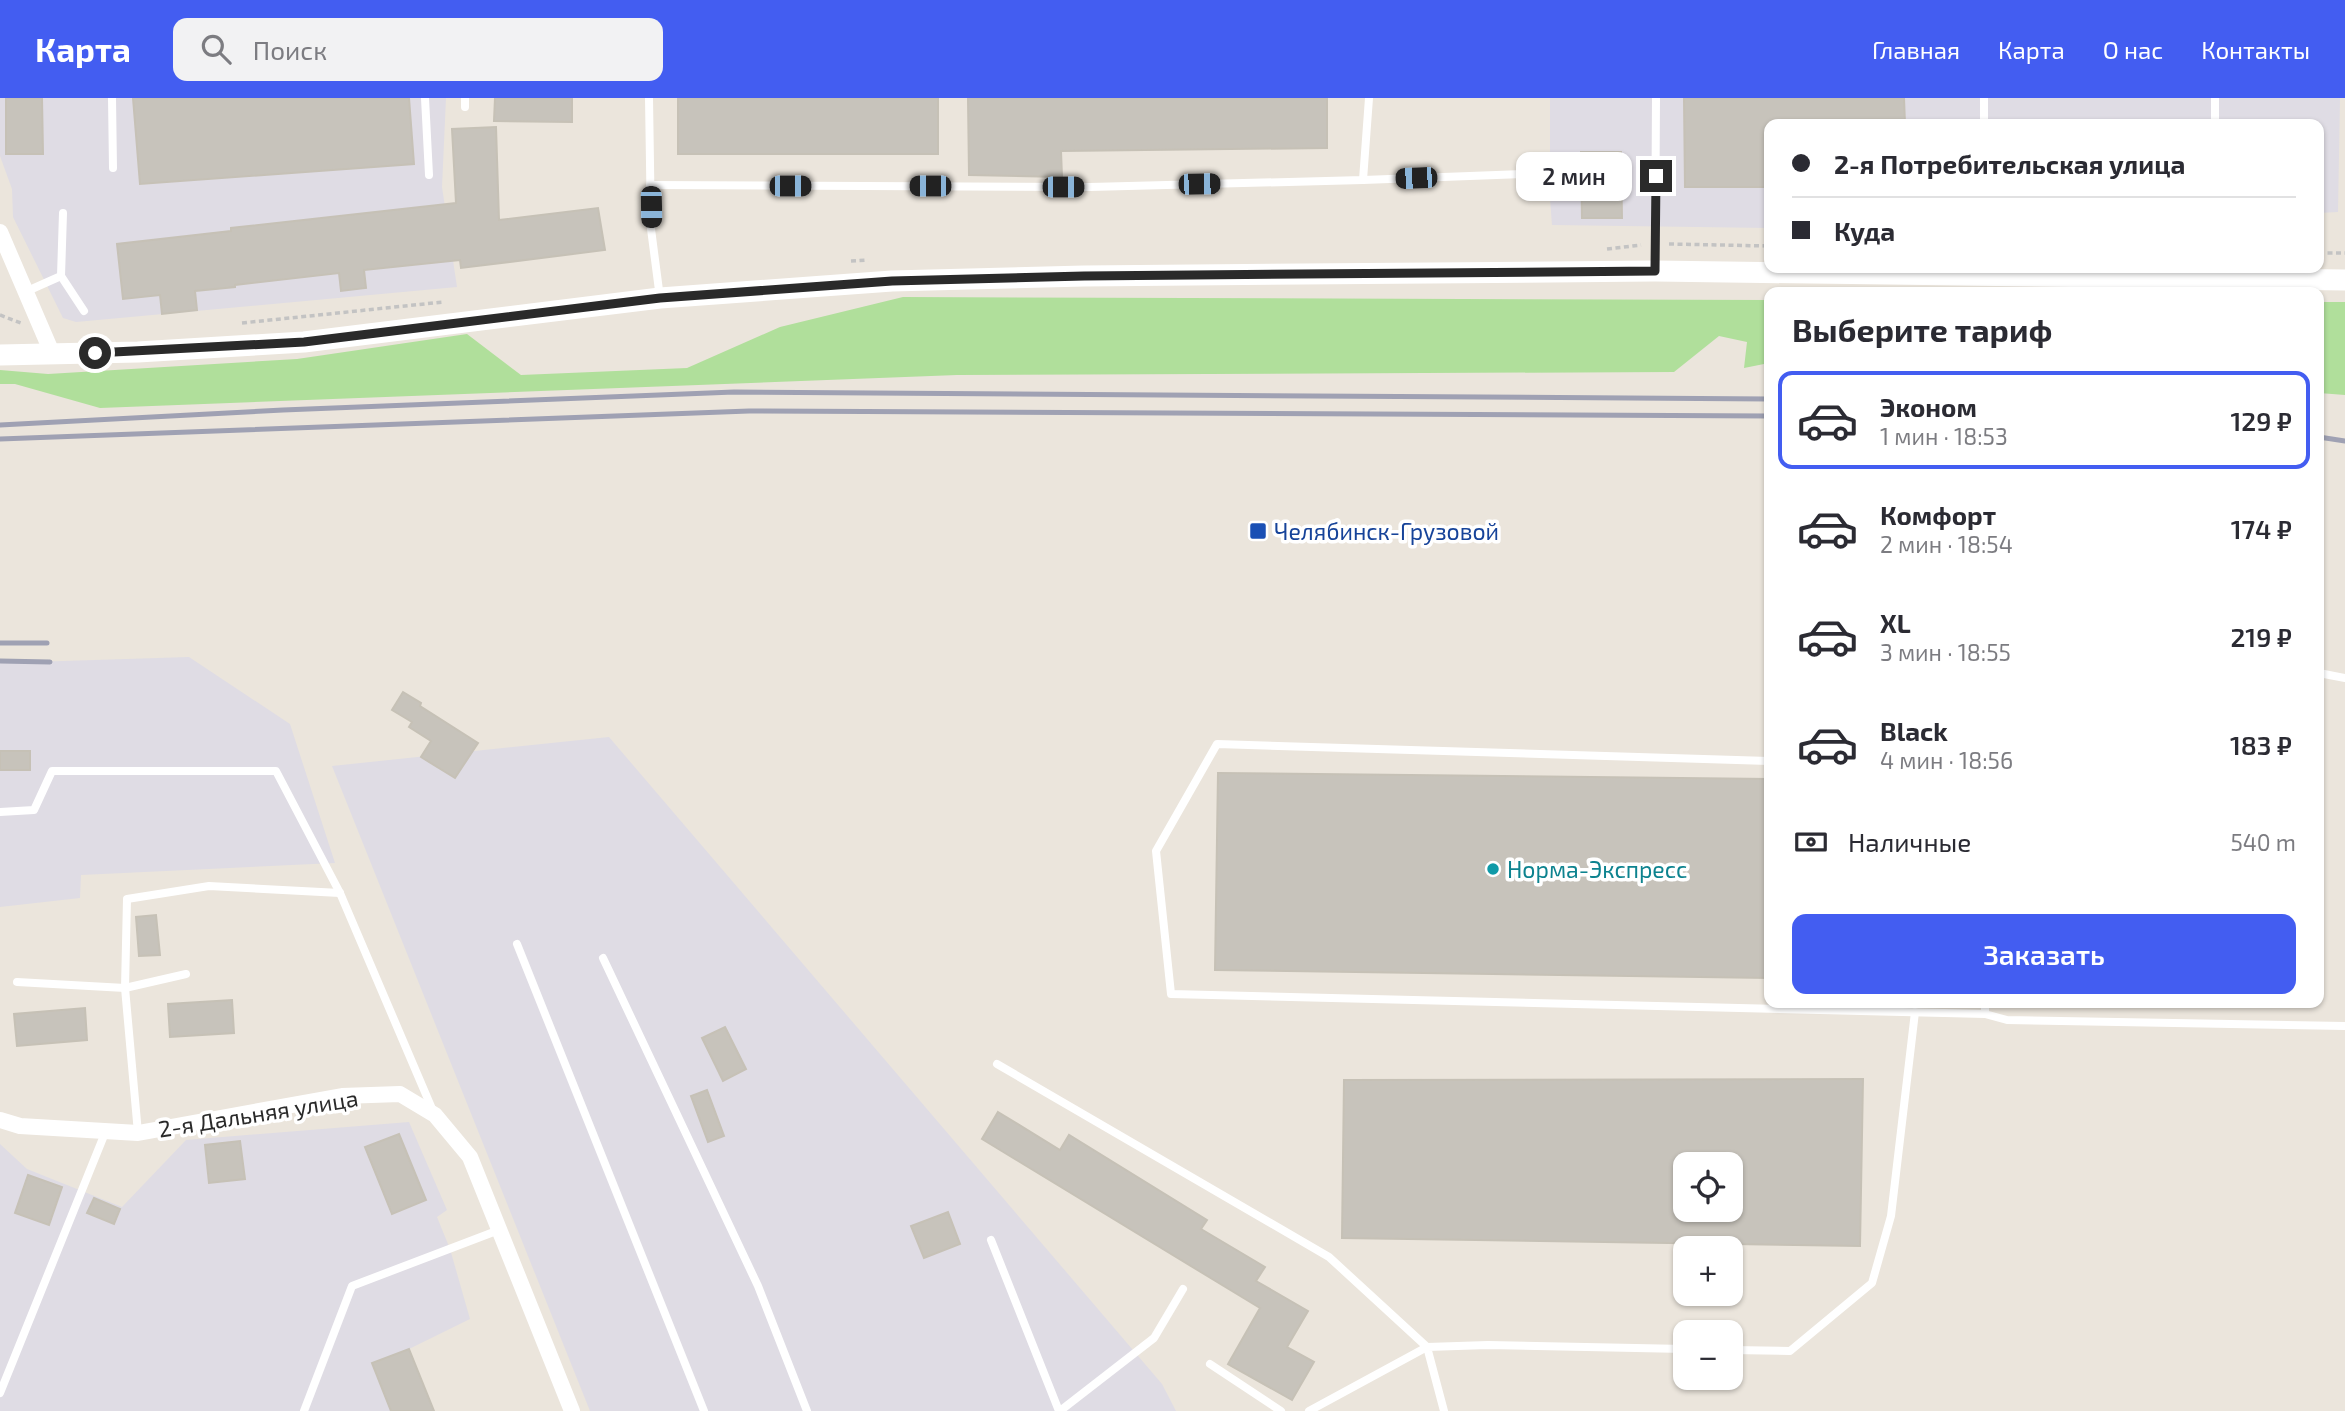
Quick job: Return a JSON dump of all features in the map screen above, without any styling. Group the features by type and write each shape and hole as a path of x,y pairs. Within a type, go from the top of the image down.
{"street":[{"path":"0,232 52,354"},
{"path":"0,355 138,352 304,342 660,298 892,281 1029,277 1764,271"},
{"path":"2102,273 2218,274 2345,280"},
{"name":"2-я Дальняя улица","path":"0,1120 20,1126 138,1133 342,1096 400,1094 435,1115 470,1157 572,1411"}],"lane":[{"path":"112,98 113,169"},
{"path":"425,98 429,174"},
{"path":"649,98 651,229 660,298"},
{"path":"1363,180 1368,98"},
{"path":"1655,271 1656,98"},
{"path":"1983,98 1984,119"},
{"path":"2215,98 2215,119"},
{"path":"650,186 1090,187 1523,174"},
{"path":"63,214 61,276 84,311"},
{"path":"25,292 61,276"},
{"path":"2324,674 2345,678"},
{"path":"1764,761 1217,744 1156,850 1171,994 1985,1014 2007,1020 2345,1026"},
{"path":"0,812 34,810 52,771 276,771 340,893 435,1115"},
{"path":"138,1133 125,988 127,899 209,886 340,893"},
{"path":"517,944 704,1411"},
{"path":"603,958 758,1286 807,1411"},
{"path":"18,982 125,988 186,974"},
{"path":"1984,1008 1985,1014"},
{"path":"1743,1350 1790,1351 1872,1283 1891,1216 1915,1012"},
{"path":"997,1064 1329,1257 1427,1347 1444,1411"},
{"path":"0,1393 105,1132"},
{"path":"304,1411 352,1286 499,1230"},
{"path":"991,1240 1060,1411 1154,1338 1183,1289"},
{"path":"1309,1411 1427,1347 1488,1345 1673,1349"},
{"path":"1210,1364 1281,1411"}],"path":[{"path":"2324,253 2345,253"}],"shaded area":[{"path":"0,98 446,98 442,187 457,287 76,322 63,318 13,217 12,189 0,156"},
{"path":"1550,98 2340,98 2338,212 2324,213 2324,119 1764,119 1764,228 1552,225"},
{"path":"189,657 290,724 335,863 81,875 80,898 0,907 0,663"},
{"path":"609,737 1162,1384 1176,1411 590,1411 332,766"},
{"path":"409,1122 447,1210 437,1217 450,1249 470,1319 409,1349 434,1411 0,1411 0,1144 27,1169 122,1207 186,1140"}],"green space":[{"path":"903,297 1764,300 1764,364 1744,368 1747,342 1719,336 1674,372 957,375 100,408 15,384 0,384 0,370 48,374 297,359 467,334 521,375 687,368 780,327"},
{"path":"2324,302 2345,302 2345,395 2324,393"}],"building":[{"path":"6,98 42,98 43,154 6,154"},
{"path":"133,98 409,98 414,164 140,184"},
{"path":"495,98 572,98 572,122 494,121"},
{"path":"678,98 938,98 938,154 678,154"},
{"path":"968,98 1327,98 1327,148 1061,151 1062,177 969,175"},
{"path":"1684,98 1904,98 1905,119 1764,119 1764,187 1685,187"},
{"path":"496,127 499,220 598,208 605,250 461,268 460,260 364,270 366,288 341,291 339,273 235,285 195,291 197,310 162,314 160,295 123,299 117,244 231,231 231,228 456,203 452,129"},
{"path":"1581,152 1621,152 1622,218 1582,218"},
{"path":"403,692 478,743 455,778 421,757 431,741 409,727 412,722 392,710"},
{"path":"0,751 30,751 30,770 0,770"},
{"name":"Норма-Экспресс","path":"1218,773 1764,779 1764,978 1215,970"},
{"path":"156,915 160,955 139,956 136,917"},
{"path":"232,1000 234,1033 170,1037 168,1004"},
{"path":"85,1008 87,1040 17,1046 14,1014"},
{"path":"725,1027 746,1069 723,1081 702,1038"},
{"path":"1863,1079 1860,1246 1743,1244 1743,1236 1673,1236 1673,1243 1342,1238 1344,1080"},
{"path":"707,1090 724,1136 708,1142 691,1096"},
{"path":"998,1112 1060,1150 1069,1135 1207,1220 1201,1229 1265,1267 1256,1281 1308,1311 1287,1347 1314,1362 1292,1400 1228,1364 1260,1308 982,1139"},
{"path":"399,1134 426,1200 392,1214 365,1147"},
{"path":"240,1141 245,1179 209,1183 205,1145"},
{"path":"28,1175 62,1187 49,1225 15,1213"},
{"path":"94,1198 120,1209 114,1224 87,1213"},
{"path":"948,1212 960,1244 924,1258 911,1226"},
{"path":"409,1349 434,1411 391,1411 372,1363"}],"railway":[{"path":"0,425 283,410 734,392 1764,399"},
{"path":"0,439 749,411 1764,416"},
{"path":"2324,438 2345,441"},
{"path":"0,643 47,643"},
{"path":"0,661 50,662"}],"place":[{"name":"Челябинск-Грузовой","path":"1258,531"},
{"name":"Норма-Экспресс","path":"1493,869"}],"route":[{"path":"95,353 304,342 660,298 892,281 1084,276 1655,271 1656,176"}]}
